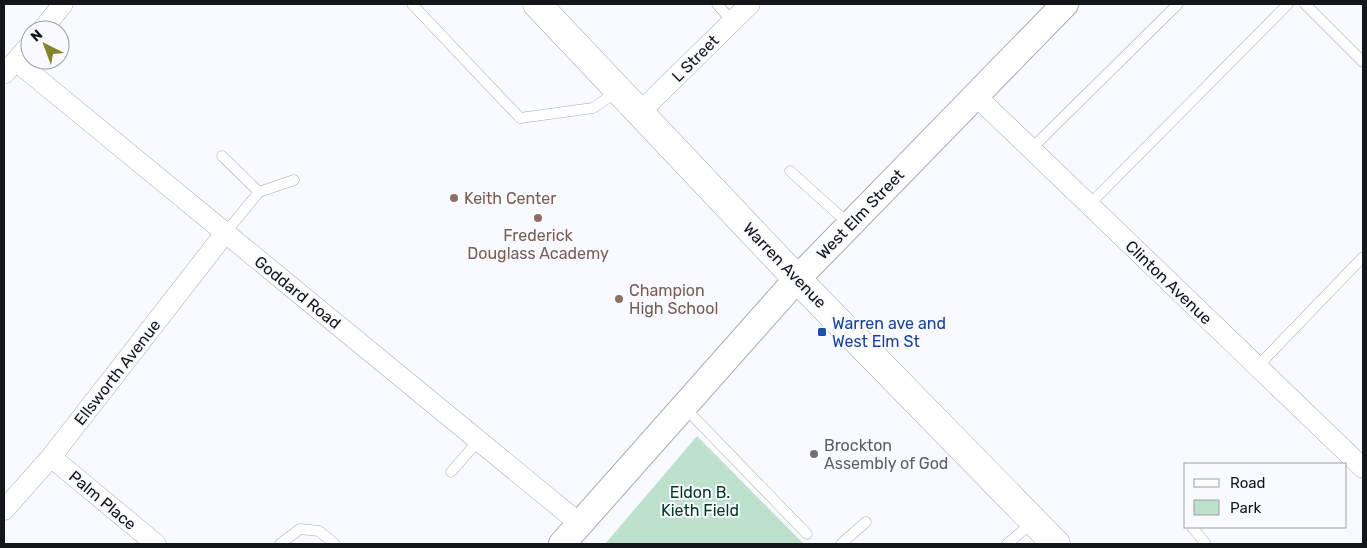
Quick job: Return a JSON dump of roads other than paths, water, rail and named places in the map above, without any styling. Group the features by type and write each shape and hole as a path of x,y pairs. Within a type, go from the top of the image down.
{"main road":[{"name":"Warren Avenue","path":"538,4 798,279 1056,544"}],"street":[{"path":"50,20 63,4"},
{"name":"L Street","path":"640,112 750,4"},
{"name":"West Elm Street","path":"562,544 798,279 1065,4"},
{"path":"10,68 20,56"},
{"name":"Goddard Road","path":"10,68 226,232 580,523"},
{"name":"Clinton Avenue","path":"975,96 1257,367 1362,465"},
{"name":"Ellsworth Avenue","path":"4,510 51,457 226,232"},
{"name":"Palm Place","path":"51,457 156,544"}],"lane":[{"path":"412,4 520,118 593,108 619,90"},
{"path":"717,4 732,21"},
{"path":"1030,150 1178,4"},
{"path":"1089,205 1288,4"},
{"path":"1305,4 1363,62"},
{"path":"222,156 259,192"},
{"path":"790,171 850,225"},
{"path":"226,232 259,192 294,180"},
{"path":"1257,367 1363,257"},
{"path":"684,406 807,534"},
{"path":"451,472 478,440"},
{"path":"1007,544 1033,521"},
{"path":"841,544 866,522"},
{"path":"1193,528 1206,544"},
{"path":"280,544 300,529 319,531 335,544"}],"place":[{"name":"Keith Center","path":"454,198"},
{"name":"Frederick Douglass Academy","path":"538,218"},
{"name":"Champion High School","path":"619,299"},
{"name":"Warren ave and West Elm St","path":"822,332"},
{"name":"Brockton Assembly of God","path":"814,454"}],"park label":[{"name":"Eldon B. Kieth Field","path":"700,501"}]}
